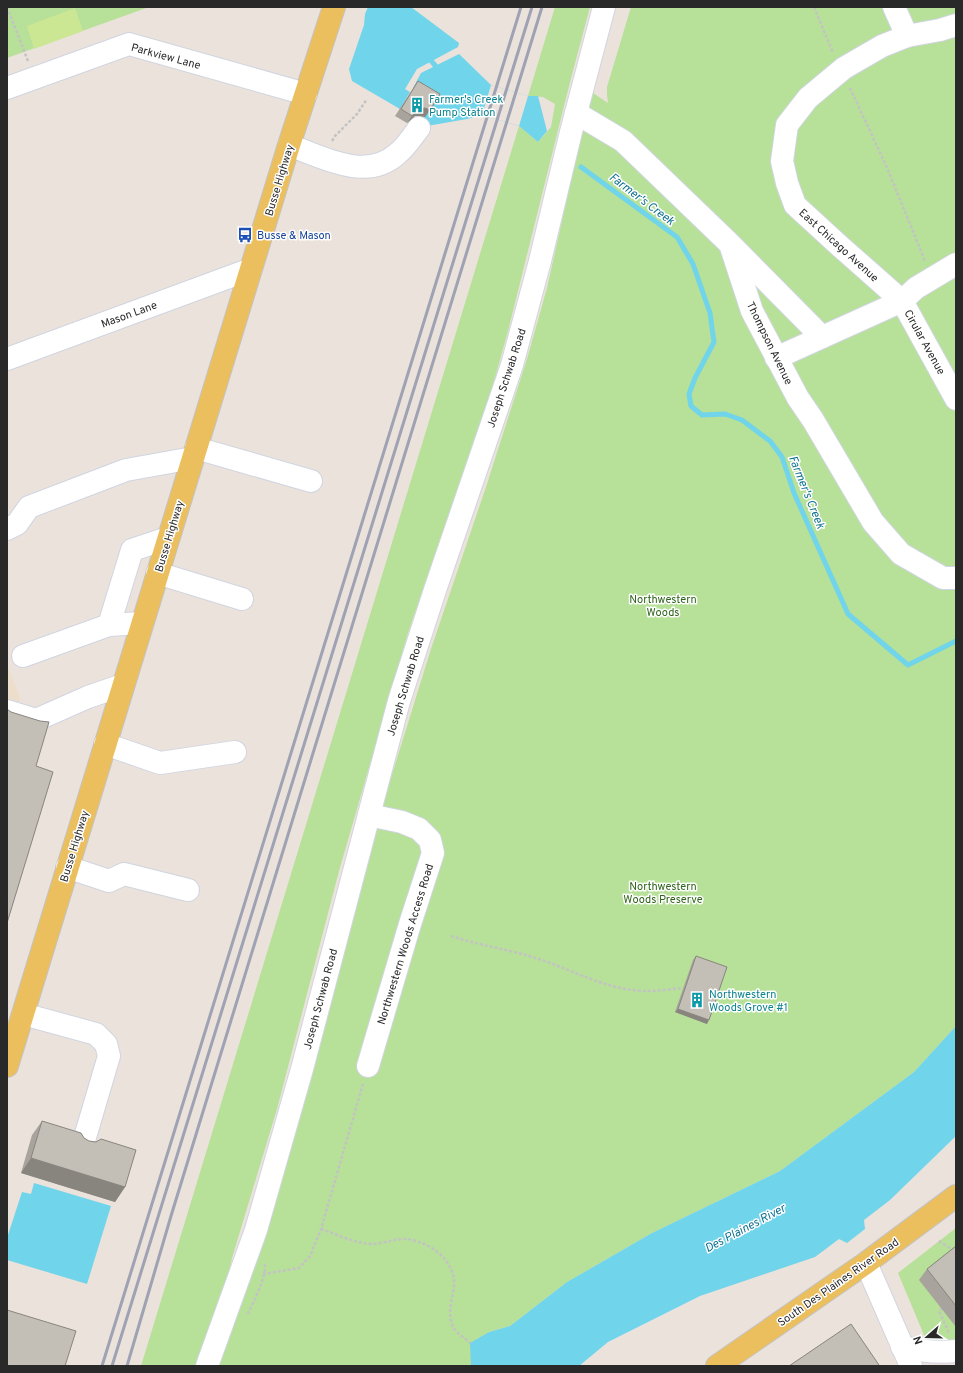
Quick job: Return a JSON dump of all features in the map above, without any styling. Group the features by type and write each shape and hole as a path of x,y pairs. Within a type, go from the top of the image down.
{"main road":[{"name":"Busse Highway","path":"7,1066 289,145 334,7"},
{"name":"South Des Plaines River Road","path":"718,1366 866,1263 956,1196"}],"street":[{"name":"Joseph Schwab Road","path":"207,1366 256,1230 304,1061 399,701 435,590 512,365 540,261 576,113 604,7"},
{"path":"894,7 907,36"},
{"name":"East Chicago Avenue","path":"902,301 795,206 782,162 787,126 808,98 841,70 882,46 907,36 940,30 956,25"},
{"name":"Parkview Lane","path":"7,88 129,44 306,94"},
{"name":"Thompson Avenue","path":"576,113 622,141 730,244 752,311 776,358 798,398 813,420 873,522 901,554 943,578 956,578"},
{"path":"289,145 348,166 370,167 386,161 396,155 408,143 419,128"},
{"path":"730,244 822,337"},
{"name":"Cirular Avenue","path":"956,264 916,288 902,301 956,399"},
{"name":"Mason Lane","path":"7,359 251,269"},
{"path":"776,358 902,301"},
{"path":"7,529 17,524 29,507 126,470 194,453 311,481"},
{"path":"109,624 132,550 168,538"},
{"path":"157,573 242,599"},
{"path":"23,656 109,624 142,623"},
{"path":"7,711 36,720 88,697 123,685"},
{"path":"105,744 160,763 235,752"},
{"name":"Northwestern Woods Access Road","path":"368,1066 410,924 433,853 430,840 419,829 402,822 369,815"},
{"path":"67,867 109,880 124,874 188,890"},
{"path":"23,1014 96,1034 106,1044 109,1056 83,1144"},
{"path":"866,1263 906,1357 914,1350 943,1352 955,1351"}],"path":[{"path":"7,7 35,78"},
{"path":"814,7 841,70 888,170 932,279"},
{"path":"325,159 335,136 357,114 368,99"},
{"path":"451,936 543,960 598,982 624,988 647,991 683,988"},
{"path":"256,1293 263,1274 298,1268 310,1256 321,1229 368,1066"},
{"path":"321,1229 359,1242 371,1244 407,1239 423,1244 438,1253 447,1262 453,1275 454,1286 450,1305 450,1318 453,1328 470,1343"},
{"path":"939,1241 956,1252"},
{"path":"942,1308 939,1311 952,1340 955,1351"}],"shaded area":[{"path":"7,664 20,698 13,724 7,722"}],"green space":[{"path":"7,7 149,7 7,58"},
{"path":"555,7 590,7 508,331 493,385 408,633 339,871 277,1109 229,1272 196,1366 141,1366 519,126 538,142 551,127 555,104 543,97 528,96"},
{"name":"Northwestern Woods Preserve","path":"631,7 956,7 956,1026 914,1072 780,1171 652,1233 567,1282 510,1326 489,1332 471,1343 471,1366 218,1366 264,1242 310,1084 390,781 431,649 486,487 527,359 547,288 577,154 593,93 608,103 607,87"},
{"path":"75,8 83,31 34,49 27,26"},
{"path":"956,1228 956,1340 926,1340 898,1273"}],"water":[{"path":"368,7 411,7 459,43 458,47 417,69 405,89 410,92 400,109 352,81 349,69 364,25 365,14"},
{"path":"459,54 491,85 528,96 538,96 547,131 538,142 519,126 482,115 427,126 421,122 434,101 413,88 421,73"},
{"name":"Des Plaines River","path":"956,1026 956,1136 890,1200 864,1220 865,1229 847,1243 839,1239 815,1257 700,1296 608,1342 579,1366 471,1366 470,1343 489,1332 510,1326 567,1282 652,1233 780,1171 914,1072"},
{"path":"34,1183 111,1206 87,1284 7,1260 7,1238 22,1192 31,1194"}],"pier":[{"path":"491,85 528,96 519,126 482,115"}],"building":[{"name":"Farmer's Creek Pump Station","path":"418,81 440,94 430,110 425,108 420,109 412,116 401,109"},
{"path":"7,709 11,712 40,721 49,722 36,766 53,772 7,923"},
{"name":"Northwestern Woods Grove #1","path":"696,956 727,967 709,1020 678,1009"},
{"path":"42,1121 81,1133 84,1138 89,1141 96,1142 101,1139 136,1150 125,1187 31,1158"},
{"path":"956,1246 956,1306 927,1269"},
{"path":"7,1310 76,1331 65,1366 7,1366"},
{"path":"851,1324 879,1365 789,1366"}],"waterway":[{"name":"Farmer's Creek","path":"427,56 439,70"},
{"name":"Farmer's Creek","path":"581,167 677,237 693,264 710,313 714,342 695,378 689,394 691,406 702,415 725,414 742,420 770,441 782,457 794,493 848,614 908,665 956,641"}],"railway":[{"path":"102,1366 521,7"},
{"path":"112,1366 532,7"},
{"path":"127,1366 171,1216 542,7"}],"place":[{"name":"Farmer's Creek Pump Station","path":"417,105"},
{"name":"Busse & Mason","path":"245,235"},
{"name":"Northwestern Woods Grove #1","path":"697,1000"}],"park label":[{"name":"Northwestern Woods","path":"663,605"}]}
